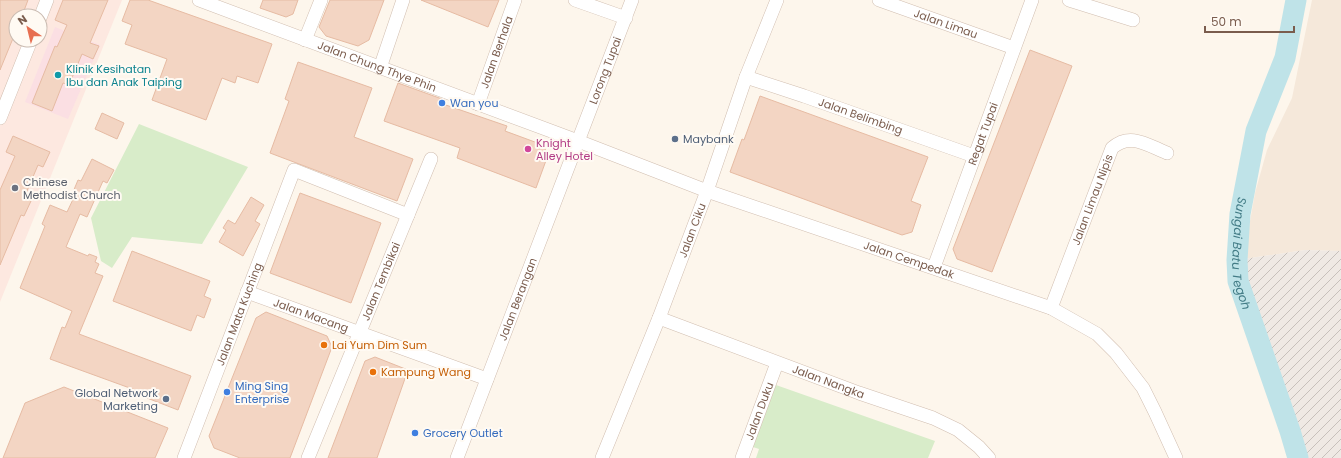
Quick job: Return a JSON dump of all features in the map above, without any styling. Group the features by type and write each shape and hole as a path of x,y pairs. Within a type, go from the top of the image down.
{"street":[{"name":"Jalan Chung Thye Phin","path":"199,0 578,141"},
{"path":"305,40 321,0"},
{"path":"380,68 403,0"},
{"name":"Jalan Berhala","path":"478,104 515,0"},
{"path":"576,0 626,18"},
{"name":"Lorong Tupai","path":"578,141 632,0"},
{"name":"Jalan Ciku","path":"602,458 659,318 707,190 746,77 777,0"},
{"name":"Jalan Limau","path":"879,0 1014,48"},
{"name":"Regat Tupai","path":"934,267 1032,0"},
{"path":"1069,0 1133,20"},
{"path":"1,114 28,48"},
{"name":"Jalan Belimbing","path":"746,77 974,156"},
{"name":"Jalan Limau Nipis","path":"1051,308 1112,148 1118,142 1128,139 1138,141 1167,153"},
{"name":"Jalan Cempedak","path":"578,141 707,190 1051,308 1097,334 1116,353 1143,388 1176,458"},
{"name":"Jalan Berangan","path":"457,458 578,141"},
{"name":"Jalan Tembikai","path":"308,458 431,160"},
{"name":"Jalan Mata Kuching","path":"187,457 247,292 294,170 408,215"},
{"name":"Jalan Macang","path":"247,292 488,380"},
{"name":"Jalan Nangka","path":"659,318 859,393 933,418 958,430 979,447 989,458"},
{"name":"Jalan Duku","path":"742,458 777,363"}],"shaded area":[{"path":"0,0 122,0 0,302"},
{"path":"1312,0 1341,0 1341,251 1305,250 1237,260 1247,238 1255,193 1267,150 1292,98"},
{"path":"55,27 100,45 68,119 25,102 47,48 48,48"},
{"path":"1305,250 1341,251 1341,458 1298,458 1237,260"}],"green space":[{"path":"139,124 248,167 202,244 132,237 112,268 101,261 91,218"},
{"path":"776,385 935,441 928,458 756,458 759,449 753,447"}],"building":[{"path":"0,0 28,0 25,8 8,8 9,48 0,70"},
{"path":"63,0 108,0 90,43 99,46 93,59 82,54 69,85 63,83 52,111 32,103 55,46 57,47 67,25 55,20"},
{"path":"130,0 148,0 272,44 258,83 237,76 235,83 222,78 206,120 152,100 167,59 125,44 132,25 122,21"},
{"path":"263,0 298,0 293,14 286,17 260,8"},
{"path":"330,0 384,0 369,40 358,46 326,36 319,27"},
{"path":"421,0 499,0 488,27"},
{"path":"1030,50 1072,66 992,272 957,259 953,249"},
{"path":"298,62 372,88 354,137 413,159 397,201 270,153 289,101 285,99"},
{"path":"398,83 442,99 440,103 507,126 505,131 543,145 548,155 536,188 457,158 460,148 384,121"},
{"path":"760,96 928,157 911,201 921,205 912,232 902,235 730,172 742,139 744,140"},
{"path":"102,113 124,123 117,139 95,129"},
{"path":"13,136 50,152 43,167 38,165 24,198 31,201 24,216 21,215 0,265 0,190 15,156 6,152"},
{"path":"92,159 114,170 107,183 103,181 87,217 80,214 66,247 88,256 89,254 97,257 95,262 99,264 95,273 103,276 79,334 191,376 178,410 147,398 149,395 50,359 62,327 65,328 72,311 20,288 45,226 42,224 50,205 67,212 76,193 73,192 78,180 81,181"},
{"path":"300,193 381,223 351,303 270,273"},
{"path":"251,197 264,205 255,221 260,224 243,256 219,242 226,230 223,228 228,220 235,224"},
{"path":"132,251 210,281 204,296 211,299 204,318 197,315 191,331 113,301"},
{"path":"266,312 327,336 332,347 290,458 240,458 214,448 209,436 256,318"},
{"path":"375,357 408,370 377,458 328,458 365,361"},
{"path":"64,387 168,428 155,458 3,458 25,403"}],"waterway":[{"name":"Sungai Batu Tegoh","path":"1296,0 1285,58 1256,131 1240,214 1237,260 1238,281 1298,458"}],"place":[{"name":"Klinik Kesihatan Ibu dan Anak Taiping","path":"58,75"},
{"name":"Wan you","path":"442,103"},
{"name":"Maybank","path":"675,139"},
{"name":"Knight Alley Hotel","path":"528,149"},
{"name":"Chinese Methodist Church","path":"15,188"},
{"name":"Lai Yum Dim Sum","path":"324,345"},
{"name":"Kampung Wang","path":"373,372"},
{"name":"Ming Sing Enterprise","path":"227,392"},
{"name":"Global Network Marketing","path":"166,399"},
{"name":"Grocery Outlet","path":"415,433"}]}
